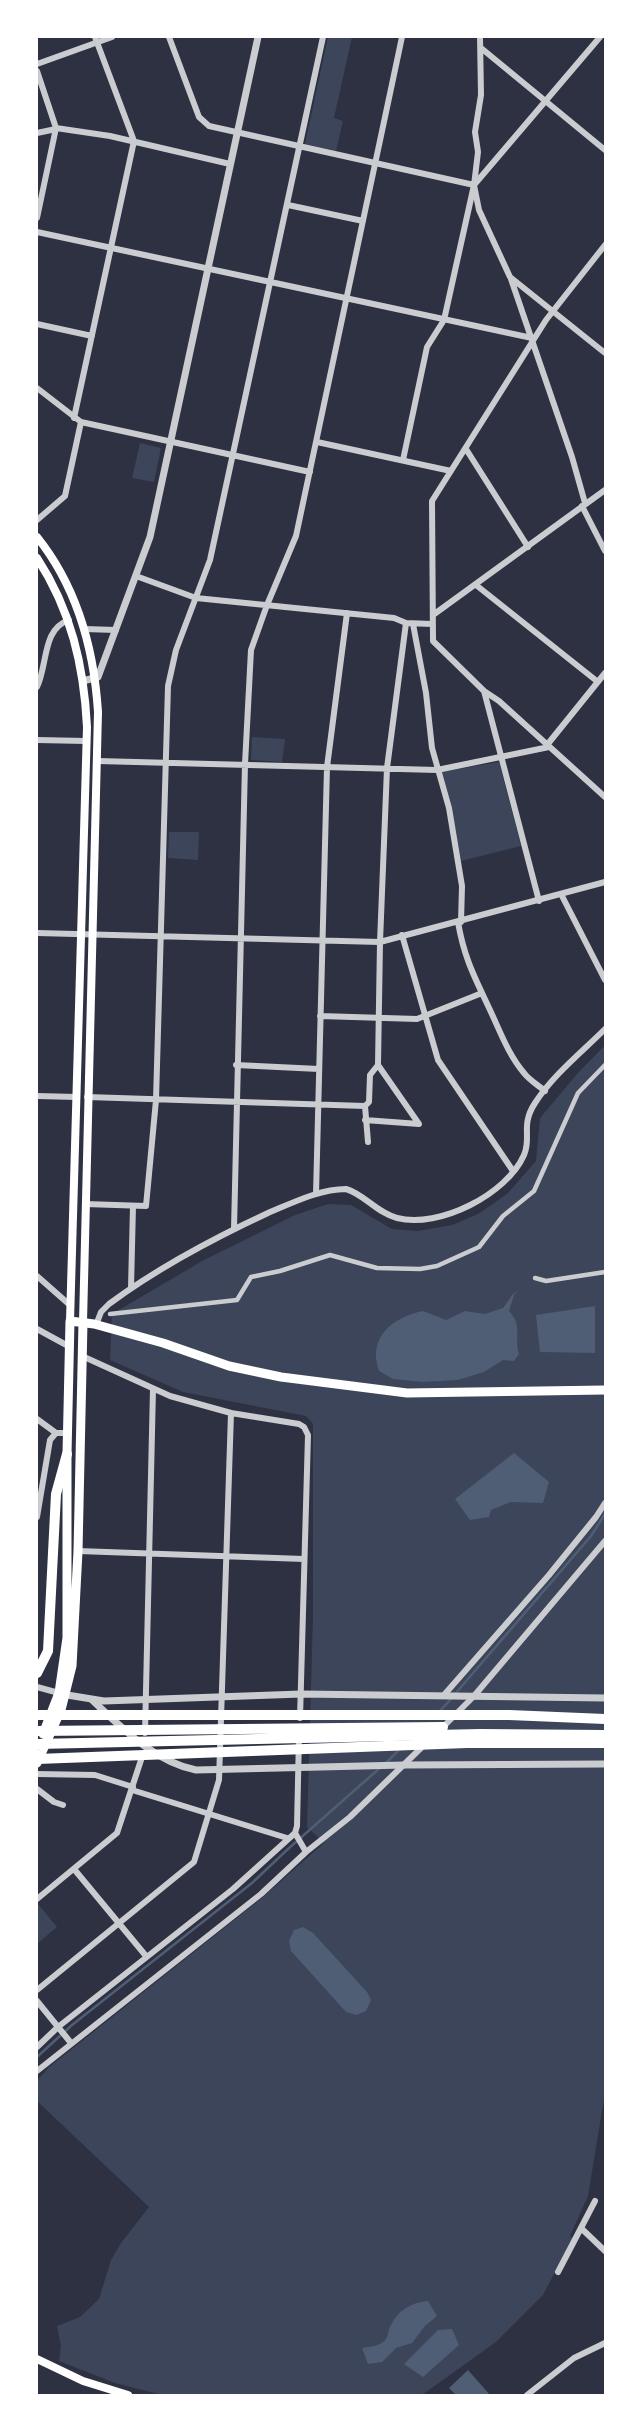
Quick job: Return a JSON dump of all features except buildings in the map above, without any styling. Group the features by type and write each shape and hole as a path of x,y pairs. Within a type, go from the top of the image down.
{"highway":[{"path":"37,1673 48,1651 50,1639 55,1511 60,1473 67,1454"},
{"path":"37,1715 509,1715 605,1719"},
{"path":"37,1731 491,1727 605,1729"},
{"path":"37,1745 480,1734 605,1735"},
{"path":"37,1761 467,1743 605,1742"}],"main road":[{"path":"37,537 74,597 84,629 96,680 98,761 74,1638 57,1723 37,1761"},
{"path":"37,558 40,571 69,620 79,656 86,741 67,1454 67,1639 62,1694 37,1745"},
{"path":"70,1321 163,1343 229,1366 313,1381 407,1393 605,1390"},
{"path":"37,2360 83,2381 128,2395"}],"street":[{"path":"37,64 96,39 112,37"},
{"path":"169,37 199,117 209,126 474,185"},
{"path":"83,681 96,680 150,537 257,37"},
{"path":"85,1204 146,1206 156,1100 166,762 172,662 210,561 323,37"},
{"path":"234,1229 236,1065 251,650 296,536 402,37"},
{"path":"403,460 428,347 444,320 474,185 478,152 475,132 481,95 480,37"},
{"path":"474,185 600,37"},
{"path":"37,520 65,496 92,336 134,141 96,39"},
{"path":"481,48 605,150"},
{"path":"37,71 56,128 37,218"},
{"path":"37,133 56,128 134,141 230,164"},
{"path":"474,185 479,210 510,277 533,340 572,457 583,505 605,551"},
{"path":"288,205 363,221"},
{"path":"37,232 533,340"},
{"path":"605,245 533,340 432,501 433,641 484,691 605,797"},
{"path":"510,277 605,353"},
{"path":"37,324 92,336"},
{"path":"37,389 77,420 310,472"},
{"path":"317,442 451,471"},
{"path":"466,449 528,547"},
{"path":"433,615 605,490"},
{"path":"136,576 196,597 432,624"},
{"path":"476,585 598,682"},
{"path":"316,1195 327,767 346,614"},
{"path":"37,687 52,630 59,623 69,620"},
{"path":"365,1121 419,1124 379,1065 380,942 387,768 410,623"},
{"path":"410,623 426,693 432,748 449,808 462,886 460,922 463,948 474,981 503,1042 524,1074 545,1091"},
{"path":"84,629 116,631"},
{"path":"98,761 437,770 548,746 605,673"},
{"path":"484,691 539,901"},
{"path":"37,740 86,741"},
{"path":"37,933 380,942 605,882"},
{"path":"561,894 605,980"},
{"path":"402,935 438,1060 513,1171"},
{"path":"320,1016 426,1017 482,993"},
{"path":"96,1325 105,1307 131,1287 191,1250 287,1205 316,1195 345,1189 398,1219 444,1216 479,1200 506,1180 525,1154 525,1128 529,1112 545,1091 605,1029"},
{"path":"236,1065 319,1069"},
{"path":"368,1142 365,1106 369,1102 370,1075 379,1065"},
{"path":"110,1314 237,1300 251,1278 330,1255 377,1268 420,1269 437,1266 479,1247 503,1216 534,1191 578,1093 605,1065"},
{"path":"37,1096 76,1097"},
{"path":"87,1097 365,1106"},
{"path":"131,1287 133,1206"},
{"path":"535,1278 547,1281 605,1272"},
{"path":"37,1276 71,1306"},
{"path":"37,1329 70,1347"},
{"path":"37,2047 58,2026 233,1889 295,1833 297,1826 307,1431 299,1424 193,1404 153,1389 82,1356"},
{"path":"37,1899 117,1833 145,1747 153,1389"},
{"path":"37,1990 194,1862 220,1771 231,1413"},
{"path":"37,1419 56,1433 68,1433"},
{"path":"37,1517 50,1440 56,1433"},
{"path":"445,1695 549,1575 605,1503"},
{"path":"37,2071 261,1894 306,1852 338,1827 474,1696 605,1541"},
{"path":"78,1552 304,1559"},
{"path":"37,1687 92,1700 301,1694 605,1698"},
{"path":"92,1700 145,1747 183,1768 220,1771 391,1765 605,1764"},
{"path":"37,1774 95,1775 208,1815 287,1838"},
{"path":"37,1789 54,1802 63,1805"},
{"path":"295,1833 306,1852"},
{"path":"74,1869 146,1956"},
{"path":"37,2001 71,2043"},
{"path":"558,2272 594,2201"},
{"path":"582,2229 605,2251"},
{"path":"527,2395 574,2358 605,2343"}],"shaded area":[{"path":"328,37 352,37 334,118 343,121 336,151 305,144"},
{"path":"140,443 161,448 154,482 132,478"},
{"path":"252,737 285,739 282,762 251,760"},
{"path":"499,762 521,846 461,861 451,806 440,772"},
{"path":"169,832 199,832 198,860 168,858"},
{"path":"605,1045 605,2093 588,2196 570,2236 573,2238 543,2295 496,2342 422,2395 162,2395 115,2383 59,2361 61,2346 57,2326 80,2317 99,2299 111,2260 149,2207 37,2101 37,2081 48,2068 263,1897 324,1843 307,1827 313,1616 313,1424 306,1416 183,1392 110,1360 112,1314 204,1260 295,1215 328,1204 351,1205 392,1229 417,1231 452,1225 478,1214 507,1194 536,1161 540,1118"},
{"path":"518,1291 509,1311 517,1326 519,1354 514,1361 503,1360 484,1372 458,1380 423,1382 393,1379 379,1371 376,1359 380,1339 385,1330 402,1318 423,1311 446,1320 465,1311 485,1314 503,1308 513,1294"},
{"path":"595,1306 595,1353 540,1352 536,1315"},
{"path":"514,1453 549,1482 543,1503 511,1502 491,1510 489,1517 470,1520 455,1499"},
{"path":"37,1905 57,1927 37,1944"},
{"path":"303,1927 313,1933 367,1992 371,2000 366,2011 356,2015 346,2012 291,1951 289,1941 294,1930"},
{"path":"428,2301 437,2316 412,2343 396,2348 382,2362 368,2364 362,2348 383,2342 393,2321 401,2312 410,2305"},
{"path":"452,2329 459,2345 423,2377 404,2364 438,2330"},
{"path":"468,2370 490,2395 456,2395 449,2388"}],"waterway":[{"path":"455,1694 591,1536 605,1514"},
{"path":"439,1712 451,1699"},
{"path":"386,1763 401,1748"},
{"path":"37,2057 72,2025 252,1883 381,1767"}]}
